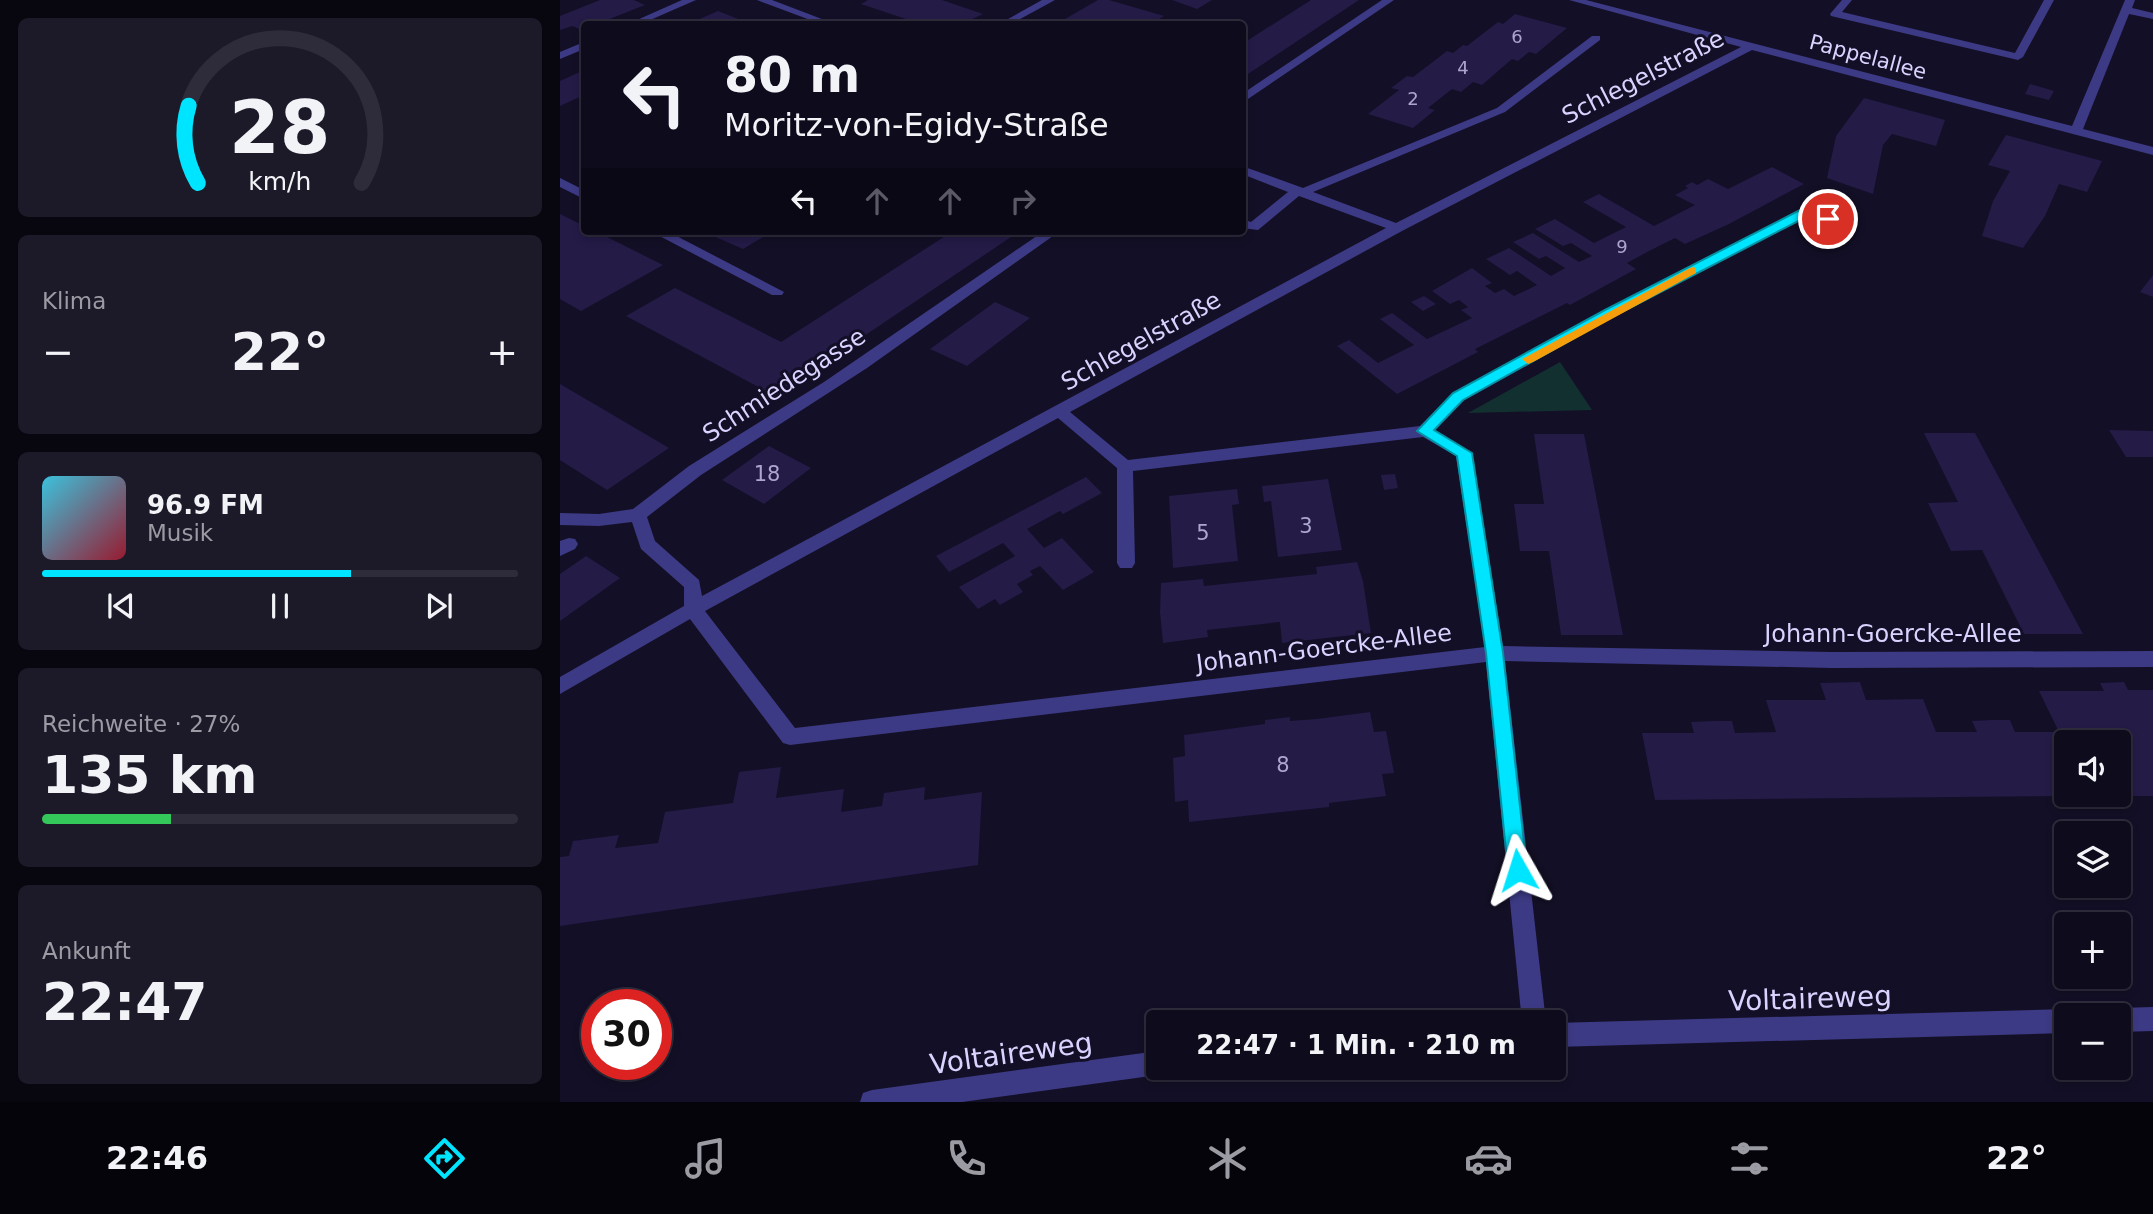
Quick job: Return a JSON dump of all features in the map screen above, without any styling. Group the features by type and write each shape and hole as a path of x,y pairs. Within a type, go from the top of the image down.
{"street":[{"path":"640,21 691,0"},
{"path":"762,0 822,21"},
{"path":"1010,21 1050,0"},
{"path":"1246,97 1389,0"},
{"name":"Pappelallee","path":"1574,0 2153,151"},
{"path":"1847,0 1835,14 2018,57 2049,0"},
{"path":"2076,131 2128,5 2153,16"},
{"path":"1246,224 1253,227 1301,191 1501,110 1596,38"},
{"path":"560,56 581,46"},
{"name":"Schlegelstraße","path":"560,686 693,609 1397,228 1749,47"},
{"path":"1246,171 1397,228"},
{"path":"560,182 581,193"},
{"path":"1425,431 1458,397 1610,313 1804,213 1851,226"},
{"path":"667,235 777,292"},
{"name":"Schmiedegasse","path":"638,515 664,490 796,408 1047,235"},
{"path":"1060,412 1125,466 1425,431 1464,453 1495,653 1533,1010"},
{"path":"1125,466 1126,563"},
{"path":"560,519 599,520 638,515 647,544 693,584 693,609"},
{"name":"Johann-Goercke-Allee","path":"693,609 790,737 1495,653 1832,660 2153,659"},
{"path":"2131,1020 2153,1019"},
{"name":"Voltaireweg","path":"1566,1035 2054,1021"},
{"name":"Voltaireweg","path":"872,1102 1146,1065"}],"green space":[{"path":"1560,362 1592,410 1468,413"}],"building":[{"path":"600,0 634,0 645,5 605,21 581,21 581,30 572,26 560,30 560,16"},
{"path":"868,0 942,0 983,14 968,21 912,21 861,4"},
{"path":"1098,0 1109,0 1164,16 1156,21 1065,19"},
{"path":"1172,0 1212,0 1197,9"},
{"path":"1311,0 1359,0 1246,75 1246,41"},
{"path":"718,11 743,21 695,21"},
{"path":"1515,14 1567,28 1536,54 1529,52 1518,61 1512,59 1482,85 1473,82 1461,92 1452,89 1428,108 1435,110 1413,128 1368,114 1399,90 1391,88 1407,76 1413,77 1447,51 1453,53 1463,45 1467,46 1498,22 1503,24"},
{"path":"581,71 581,96 560,106 560,81"},
{"path":"2030,84 2054,91 2049,100 2025,94"},
{"path":"1864,98 1945,120 1936,146 1892,134 1883,145 1873,194 1827,178 1836,136"},
{"path":"2006,135 2102,161 2087,192 2059,184 2045,216 2023,248 1982,236 1993,201 2010,171 1988,165"},
{"path":"1772,167 1804,184 1685,244 1675,238 1651,250 1627,263 1636,269 1570,305 1567,303 1475,349 1478,352 1397,394 1337,346 1349,340 1378,363 1414,345 1380,319 1392,313 1427,339 1472,318 1461,310 1468,307 1459,300 1450,304 1432,291 1472,268 1492,283 1485,286 1495,293 1504,289 1514,296 1537,285 1517,271 1510,275 1486,259 1509,248 1551,276 1565,268 1546,256 1539,259 1513,242 1533,233 1579,262 1592,256 1571,243 1563,246 1535,229 1555,219 1594,243 1626,227 1583,202 1599,194 1654,226 1695,205 1675,195 1688,188 1685,186 1692,182 1697,185 1708,179 1728,189"},
{"path":"560,214 581,224 581,235 603,235 663,265 581,311 560,299"},
{"path":"711,235 766,235 743,249"},
{"path":"947,235 1014,235 775,396 626,316 675,288 781,342"},
{"path":"2153,275 2153,297 2140,292"},
{"path":"1424,296 1436,304 1423,311 1411,302"},
{"path":"995,302 1030,318 967,366 930,349"},
{"path":"560,384 669,448 607,490 560,460"},
{"path":"2109,430 2153,431 2153,457 2126,457"},
{"path":"1924,433 1975,433 2083,634 2024,634 1982,550 1951,551 1928,503 1958,502"},
{"path":"1534,434 1584,434 1623,635 1561,635 1549,551 1520,551 1514,504 1544,504"},
{"path":"769,446 811,468 764,504 722,480"},
{"path":"1395,474 1398,488 1384,490 1381,475"},
{"path":"1086,477 1102,493 1027,529 1044,548 1062,538 1094,572 1063,590 1040,566 1030,571 1033,575 1017,584 1023,592 1000,605 995,599 978,609 959,587 1015,556 1003,543 949,572 936,556"},
{"path":"1328,479 1342,550 1278,557 1271,501 1264,502 1262,486"},
{"path":"1237,489 1239,504 1232,505 1238,561 1173,568 1169,496"},
{"path":"586,556 620,578 560,621 560,574"},
{"path":"1357,562 1363,581 1371,633 1282,643 1280,622 1207,630 1208,637 1163,643 1161,583 1203,579 1204,586 1317,574 1316,567"},
{"path":"1860,682 1866,700 1923,699 1936,732 1977,732 1972,721 2010,720 2015,732 2054,732 2054,796 1655,800 1642,733 1694,733 1691,722 1713,721 1732,721 1735,733 1776,732 1766,700 1826,700 1820,683"},
{"path":"2124,682 2128,690 2153,690 2153,796 2131,796 2131,730 2058,730 2039,691 2104,691 2100,683"},
{"path":"1370,712 1374,732 1386,731 1394,773 1382,774 1386,796 1329,803 1329,807 1189,822 1188,800 1175,802 1173,758 1185,756 1184,735 1265,724 1265,720 1290,717 1290,721 1317,719"},
{"path":"781,767 776,798 844,789 841,812 882,806 884,793 925,787 924,800 982,792 978,865 560,926 560,857 569,856 573,841 619,835 615,848 658,843 665,812 733,803 739,772"}],"slow traffic":[{"path":"1528,359 1692,271"}],"route":[{"path":"1518,870 1495,653 1464,453 1425,431 1458,397 1562,342 1610,313 1804,213 1828,219"}]}
